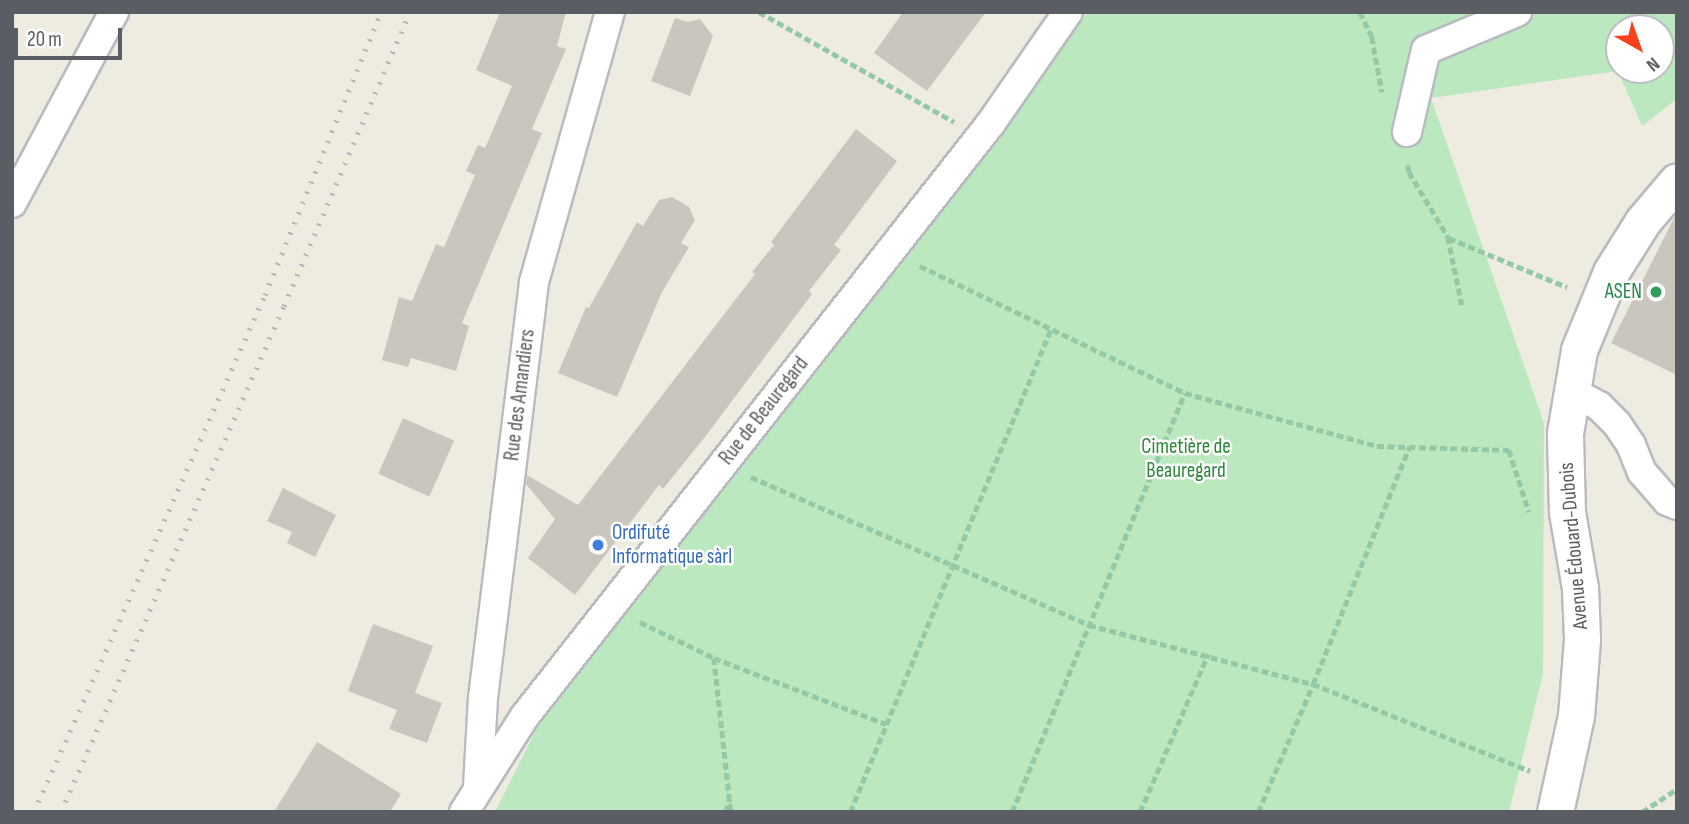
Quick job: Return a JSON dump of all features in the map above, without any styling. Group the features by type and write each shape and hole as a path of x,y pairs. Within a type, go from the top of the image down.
{"street":[{"path":"12,203 114,12"},
{"name":"Rue des Amandiers","path":"471,804 534,282 611,12"},
{"name":"Rue de Beauregard","path":"471,804 525,716 980,136 1068,12"},
{"path":"1407,132 1426,50 1517,12"},
{"name":"Avenue Édouard-Dubois","path":"1555,812 1576,716 1582,639 1580,588 1567,512 1565,433 1579,350 1602,290 1643,221 1677,181"},
{"path":"1572,391 1599,406 1617,424 1631,446 1642,472 1667,501 1677,505"}],"path":[{"path":"759,12 980,136"},
{"path":"1360,12 1372,37 1389,115 1407,132 1409,172 1448,237 1462,305"},
{"path":"1448,237 1578,292"},
{"path":"915,264 1185,393 1377,446 1509,450 1530,514"},
{"path":"850,812 1051,329"},
{"path":"1012,812 1185,393"},
{"path":"1258,812 1409,447"},
{"path":"741,486 757,465"},
{"path":"749,476 1089,625 1208,654 1312,684 1532,772 1535,759"},
{"path":"644,610 636,620 714,658 886,724"},
{"path":"1140,812 1208,654"},
{"path":"714,658 731,812"},
{"path":"1642,812 1677,789"},
{"path":"725,812 729,800"}],"green space":[{"name":"Cimetière de Beauregard","path":"1088,12 1677,12 1677,99 1642,126 1624,84 1675,84 1675,14 1605,14 1605,73 1431,98 1544,423 1543,674 1509,812 495,812 537,728"}],"building":[{"path":"500,12 566,12 557,46 566,49 532,129 542,133 462,323 469,326 456,371 411,358 408,367 382,360 399,297 412,301 436,244 444,247 475,175 466,171 478,145 485,148 512,86 476,70"},
{"path":"903,12 986,12 927,91 874,53"},
{"path":"675,18 688,22 700,19 713,36 690,96 651,81"},
{"path":"856,129 897,161 834,245 841,250 809,291 812,294 708,433 663,489 659,485 575,595 528,558 555,519 526,484 527,475 578,505 755,274 752,272 774,245 771,242"},
{"path":"672,197 689,207 695,220 681,243 689,247 662,292 617,397 558,373 586,307 589,308 637,222 643,226 659,200"},
{"name":"ASEN","path":"1677,212 1677,375 1611,343"},
{"path":"403,418 454,441 429,497 378,474"},
{"path":"283,488 336,515 315,557 287,543 292,532 267,521"},
{"path":"373,624 433,646 415,693 442,703 427,743 389,729 397,710 348,691"},
{"path":"317,742 401,794 390,812 274,812"}],"railway":[{"path":"34,812 265,295 381,12"},
{"path":"61,812 410,12"}],"place":[{"name":"ASEN","path":"1656,292"},
{"name":"Ordifuté Informatique sàrl","path":"598,545"}]}
